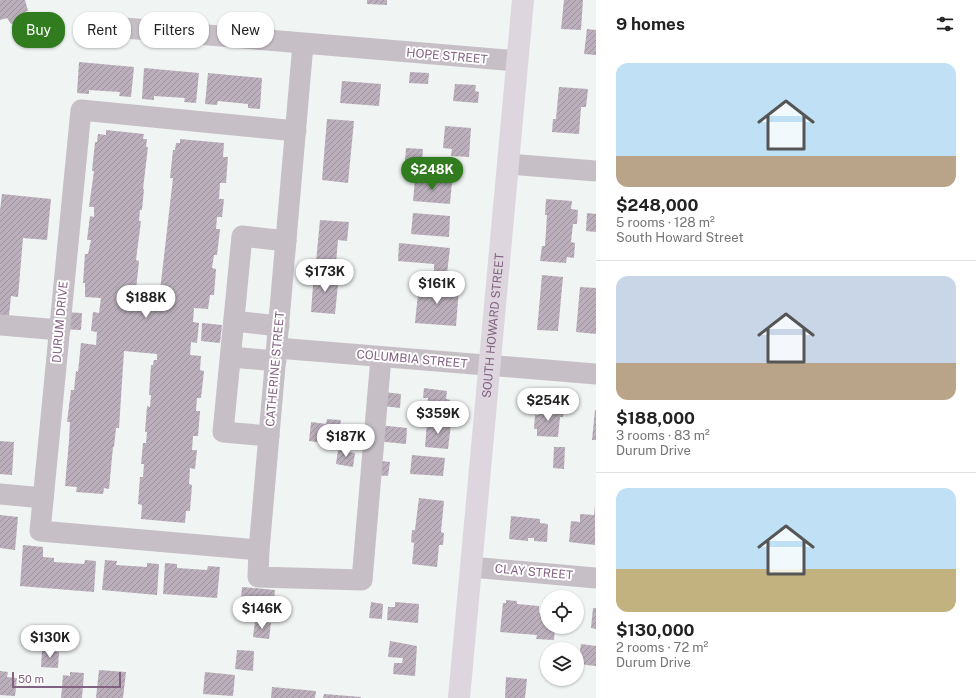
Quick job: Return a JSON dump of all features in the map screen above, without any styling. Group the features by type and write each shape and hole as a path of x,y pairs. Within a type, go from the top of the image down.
{"main road":[{"name":"SOUTH HOWARD STREET","path":"459,698 523,0"}],"street":[{"name":"HOPE STREET","path":"131,29 518,62"},
{"name":"CATHERINE STREET","path":"303,44 259,550 258,577 362,580 381,357"},
{"name":"DURUM DRIVE","path":"259,550 40,531 81,110 296,130"},
{"path":"508,164 596,171"},
{"path":"269,436 224,432 242,236 286,241"},
{"path":"234,321 279,326"},
{"path":"0,328 60,330"},
{"name":"COLUMBIA STREET","path":"231,357 276,355 381,357 596,374"},
{"path":"0,494 43,498"},
{"name":"CLAY STREET","path":"471,567 596,578"}],"building":[{"path":"0,0 25,0 28,11 12,12 12,24 7,18 0,20"},
{"path":"367,0 387,0 387,5 367,4"},
{"path":"564,0 583,0 581,30 561,29"},
{"path":"587,29 596,30 596,55 584,54"},
{"path":"79,62 134,67 131,97 119,96 120,92 89,90 89,94 77,93"},
{"path":"144,68 199,73 196,103 184,102 185,98 154,96 154,100 142,99"},
{"path":"410,72 429,73 428,84 409,83"},
{"path":"208,73 262,78 260,109 248,108 248,104 218,101 217,105 205,104"},
{"path":"342,81 381,84 379,106 340,103"},
{"path":"455,84 476,85 475,91 479,92 478,103 453,101"},
{"path":"559,87 588,89 586,107 581,107 579,134 552,132 553,119 556,119"},
{"path":"327,119 354,121 348,183 322,180"},
{"path":"445,126 471,128 469,157 451,156 452,149 443,148"},
{"path":"106,130 144,134 143,139 147,139 146,147 148,147 142,210 140,210 139,221 141,221 136,260 139,261 136,290 133,289 133,295 130,295 130,298 164,302 165,297 161,297 162,291 160,291 173,178 170,178 173,150 175,150 176,143 180,143 180,139 224,143 223,157 228,157 226,183 220,183 219,199 224,199 222,217 217,217 216,229 220,229 217,255 214,255 212,268 216,269 214,295 210,295 208,309 194,308 193,322 199,323 197,343 191,342 190,355 201,356 200,370 204,371 201,398 197,398 196,411 200,411 198,436 193,436 192,450 197,450 195,469 190,468 189,484 192,485 190,511 186,511 185,523 141,519 142,505 138,504 140,477 143,477 144,464 141,464 143,443 146,443 147,432 145,432 147,406 150,407 151,395 149,395 151,365 153,365 154,360 157,360 157,354 124,351 119,428 116,428 109,489 104,488 103,494 76,492 77,487 65,486 70,422 67,422 71,390 74,390 76,371 78,372 81,343 96,345 97,332 91,331 93,312 99,313 101,298 85,297 85,283 83,283 85,254 88,254 91,240 87,240 90,216 94,217 94,207 89,207 94,171 92,171 95,142 97,142 98,134 106,135"},
{"path":"406,148 423,149 421,173 404,172"},
{"path":"415,178 452,181 450,204 413,201"},
{"path":"2,194 51,199 47,240 23,238 18,297 11,296 9,316 0,315 0,211"},
{"path":"546,199 572,201 571,209 578,210 577,224 573,224 571,242 575,243 574,258 567,257 566,263 540,261 542,246 545,246 547,215 545,215"},
{"path":"413,213 450,216 449,237 411,234"},
{"path":"587,213 596,214 596,232 586,231"},
{"path":"320,220 349,222 347,241 338,240 336,263 316,262"},
{"path":"399,243 450,248 447,274 434,273 434,264 398,261"},
{"path":"314,273 339,275 335,314 311,312"},
{"path":"542,275 563,277 558,331 537,330"},
{"path":"419,284 459,288 456,326 415,323"},
{"path":"580,287 596,288 596,334 576,332"},
{"path":"61,312 82,313 81,330 60,329"},
{"path":"202,323 222,325 220,343 201,341"},
{"path":"424,388 447,391 446,399 450,400 449,415 419,412 420,402 428,402 428,398 423,398"},
{"path":"384,392 401,394 400,408 383,406"},
{"path":"539,407 564,409 563,417 560,417 558,437 537,436 537,429 534,429 535,415 539,415"},
{"path":"595,410 596,440 592,440"},
{"path":"327,419 341,420 340,426 358,428 356,447 309,441 311,422 326,424"},
{"path":"427,422 451,424 448,449 425,447"},
{"path":"378,425 407,428 406,444 376,441"},
{"path":"0,441 14,442 12,475 0,474"},
{"path":"554,447 565,447 564,469 553,468"},
{"path":"338,450 355,453 353,467 336,464"},
{"path":"412,455 445,458 443,476 410,474"},
{"path":"374,460 390,462 388,476 373,475"},
{"path":"419,498 444,501 441,532 444,533 443,545 439,545 437,567 412,564 414,543 411,542 412,530 415,530"},
{"path":"595,505 595,545 569,542 571,521 580,522 580,514 594,515"},
{"path":"0,515 18,517 15,550 0,548"},
{"path":"511,516 540,519 540,523 548,524 547,542 534,541 534,538 528,538 528,541 509,539"},
{"path":"23,545 43,547 43,557 54,558 54,562 84,564 85,560 96,561 94,592 20,586"},
{"path":"105,560 117,561 116,565 147,567 147,563 159,564 157,595 102,590"},
{"path":"165,563 177,564 177,568 207,570 208,566 220,567 217,598 163,594"},
{"path":"242,587 275,590 273,613 240,610"},
{"path":"506,600 517,601 517,604 539,606 540,634 554,634 554,640 536,639 537,635 500,632 503,603 506,603"},
{"path":"371,602 383,604 382,619 369,618"},
{"path":"395,602 419,604 418,623 387,620 388,607 395,607"},
{"path":"593,608 596,608 596,629 591,628"},
{"path":"255,621 271,623 269,639 253,637"},
{"path":"390,641 417,646 415,676 393,674 394,663 402,663 403,658 388,657"},
{"path":"584,644 596,646 596,666 584,665"},
{"path":"42,650 59,652 58,668 41,667"},
{"path":"237,650 254,651 253,671 235,669"},
{"path":"99,670 126,672 123,698 96,698"},
{"path":"0,671 8,672 7,677 17,678 15,696 0,695"},
{"path":"70,672 84,673 82,698 61,698 63,675 70,676"},
{"path":"205,672 235,675 233,696 203,694"},
{"path":"506,677 527,679 525,698 505,698"},
{"path":"272,687 316,691 315,698 271,698"},
{"path":"324,694 361,697 361,698 323,698"}]}
